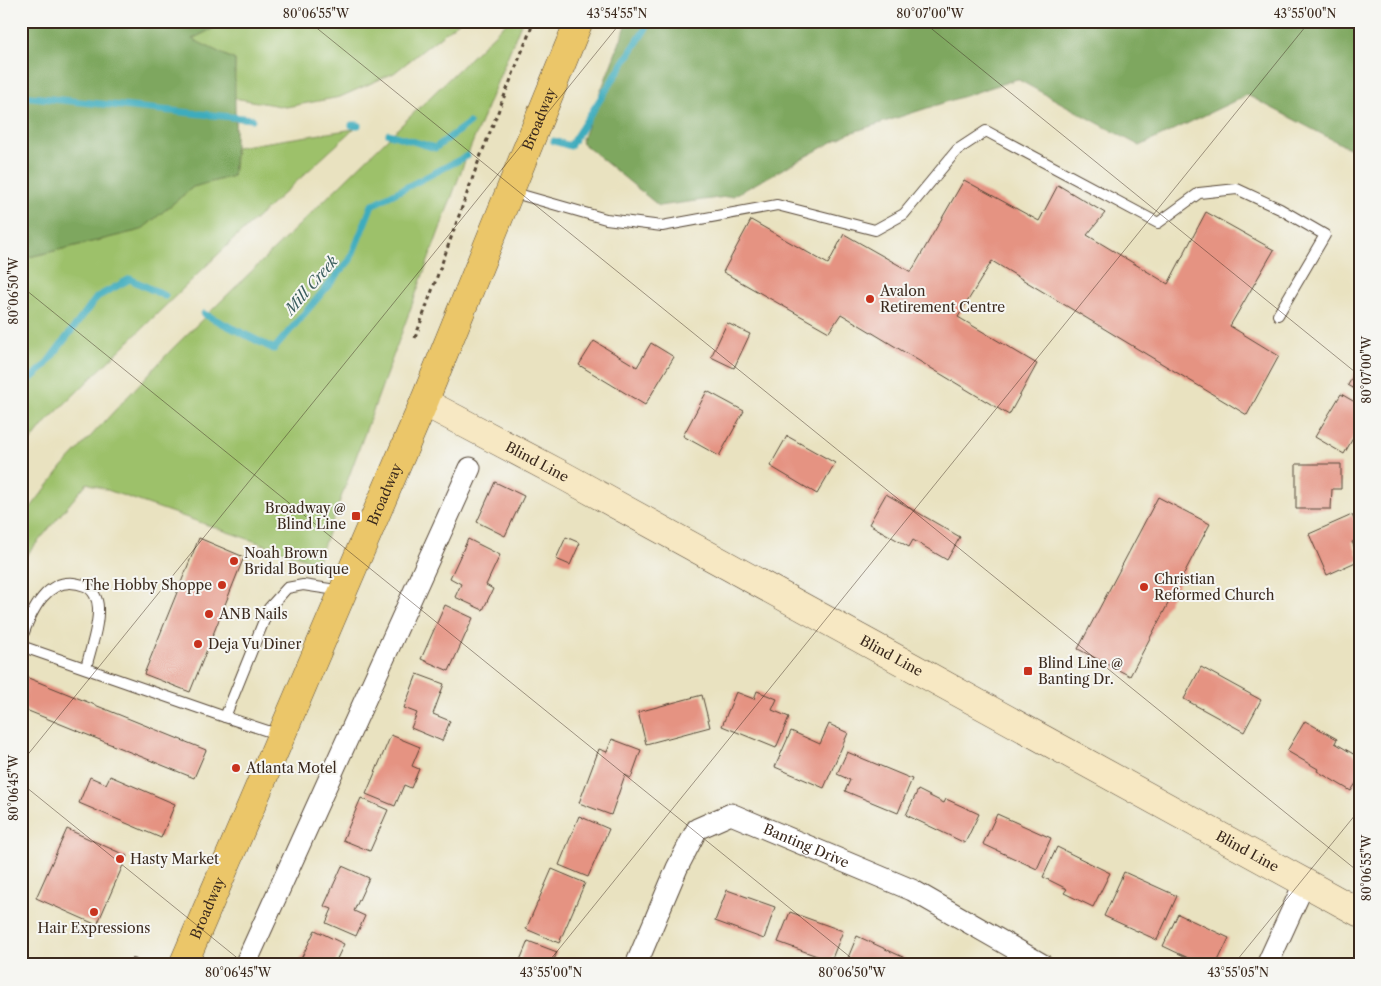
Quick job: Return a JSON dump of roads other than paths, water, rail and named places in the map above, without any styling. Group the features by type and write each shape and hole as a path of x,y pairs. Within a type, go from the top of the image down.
{"main road":[{"name":"Broadway","path":"183,965 424,402 579,21"}],"street":[{"name":"Blind Line","path":"424,402 564,476 1304,884 1360,913"},
{"path":"245,965 470,468"},
{"name":"Banting Drive","path":"636,965 677,868 697,830 731,814 912,890 1043,965"},
{"path":"1267,965 1304,884"}],"lane":[{"path":"510,192 606,218 662,226 777,205 875,230 904,214 957,150 986,131 1158,223 1200,193 1237,189 1280,209 1324,235 1278,314"},
{"path":"21,641 27,622 36,606 50,589 74,582 88,588 96,597 98,608 86,668"},
{"path":"225,717 270,608 287,588 303,585 344,592"},
{"path":"21,646 281,735"}],"waterway":[{"path":"554,141 570,146 646,28 648,21"},
{"path":"21,96 252,119"},
{"path":"389,134 435,148 469,123"},
{"path":"352,125 358,125"},
{"name":"Mill Creek","path":"204,314 274,349 350,260 372,205 467,156"},
{"name":"Mill Creek","path":"21,387 44,367 97,297 130,279 165,296"}],"place":[{"name":"Avalon Retirement Centre","path":"870,299"},
{"name":"Broadway @ Blind Line","path":"356,516"},
{"name":"Noah Brown Bridal Boutique","path":"234,561"},
{"name":"The Hobby Shoppe","path":"222,585"},
{"name":"Christian Reformed Church","path":"1144,587"},
{"name":"ANB Nails","path":"209,614"},
{"name":"Deja Vu Diner","path":"198,644"},
{"name":"Blind Line @ Banting Dr.","path":"1028,671"},
{"name":"Atlanta Motel","path":"236,768"},
{"name":"Hasty Market","path":"120,859"},
{"name":"Hair Expressions","path":"94,912"}]}
